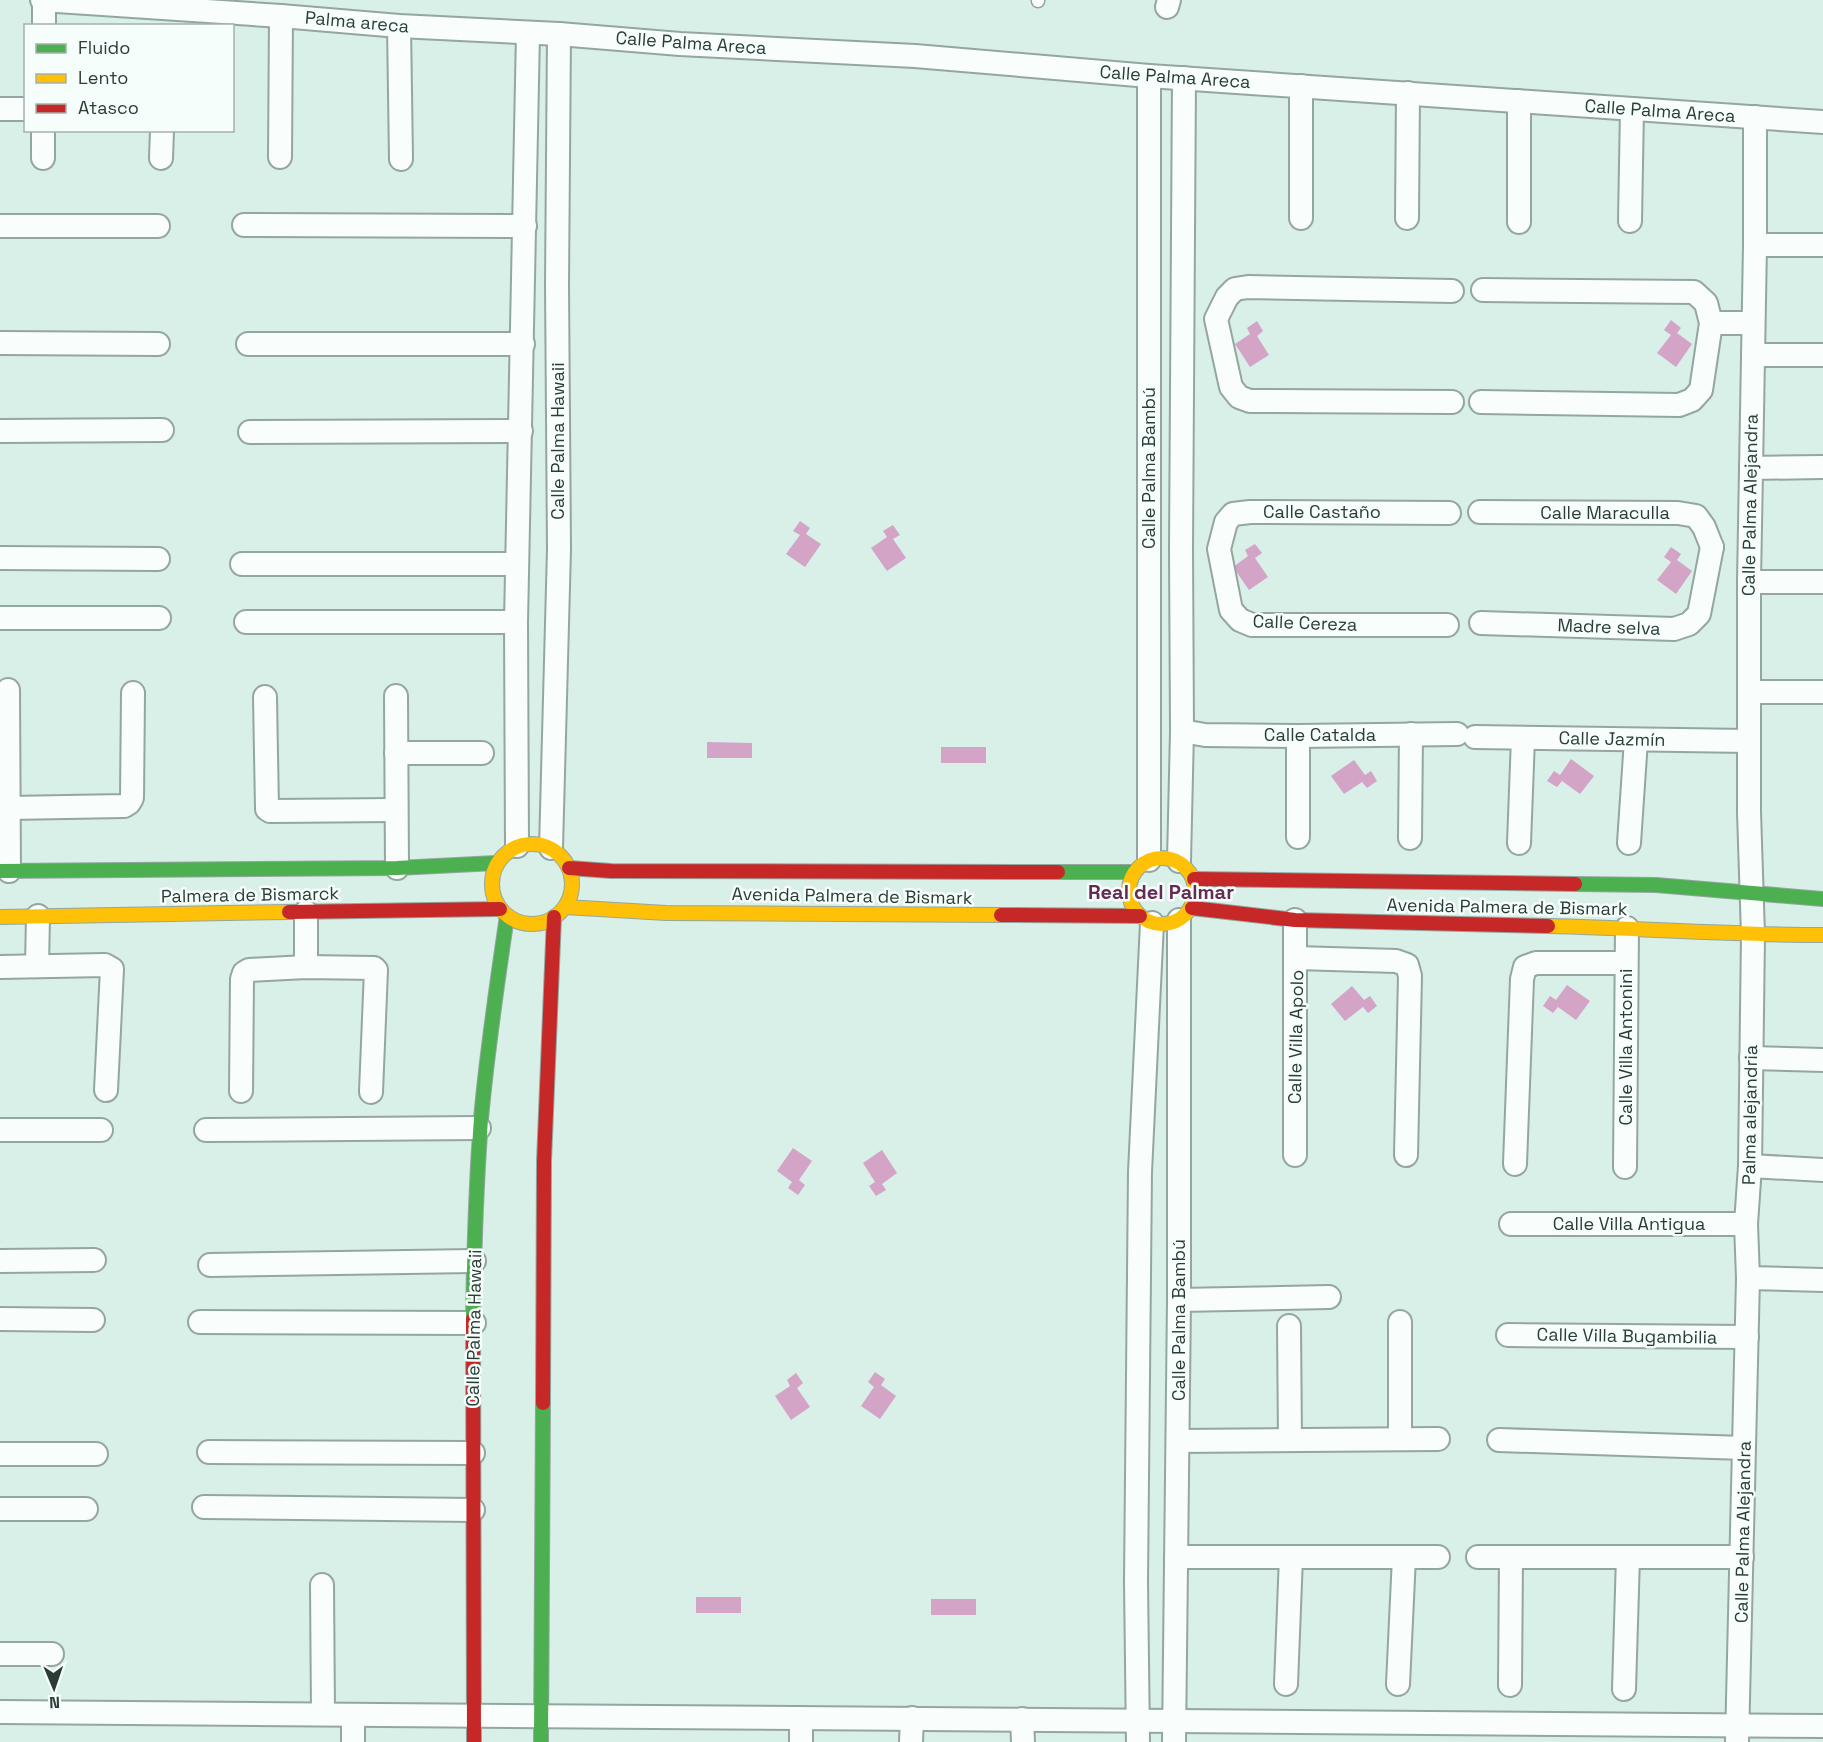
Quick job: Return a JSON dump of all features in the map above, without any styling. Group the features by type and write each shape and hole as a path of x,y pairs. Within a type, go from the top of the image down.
{"street":[{"name":"Palma areca","path":"43,0 164,17 281,16 399,26 528,33"},
{"path":"43,0 44,24"},
{"path":"280,157 281,16"},
{"path":"399,26 401,159"},
{"name":"Calle Palma Areca","path":"528,33 680,44 915,56 1301,87 1823,122"},
{"name":"Calle Palma Hawaii","path":"518,846 516,622 528,33"},
{"name":"Calle Palma Hawaii","path":"551,848 559,549 557,285 559,34"},
{"name":"Calle Palma Bambú","path":"1142,866 1149,75"},
{"name":"Calle Palma Bambú","path":"1179,861 1182,731 1184,78"},
{"path":"1301,87 1301,218"},
{"path":"1407,218 1408,93"},
{"path":"1519,101 1519,222"},
{"path":"0,109 24,109"},
{"path":"1630,220 1632,109"},
{"name":"Calle Palma Alejandra","path":"1751,892 1749,582 1755,117"},
{"path":"43,132 43,158"},
{"path":"161,158 162,132"},
{"path":"244,225 525,226"},
{"path":"0,226 158,226"},
{"path":"1755,246 1823,245"},
{"path":"1452,291 1248,287 1235,289 1227,297 1216,319 1231,387 1239,397 1250,401 1452,402"},
{"path":"1481,402 1678,405 1692,400 1701,390 1711,323 1706,303 1694,292 1483,290"},
{"path":"1183,319 1216,319"},
{"path":"1711,323 1753,323"},
{"path":"0,343 159,344"},
{"path":"248,344 522,344"},
{"path":"1753,355 1823,355"},
{"path":"0,430 162,430"},
{"path":"250,432 520,430"},
{"path":"1751,468 1823,467"},
{"name":"Calle Castaño","path":"1219,549 1226,522 1233,514 1250,512 1449,513"},
{"name":"Calle Maraculla","path":"1480,512 1678,513 1696,516 1704,527 1712,547"},
{"path":"1712,547 1750,547"},
{"name":"Madre selva","path":"1481,623 1674,629 1689,624 1699,614 1712,547"},
{"path":"1181,549 1219,549"},
{"name":"Calle Cereza","path":"1219,549 1231,610 1240,620 1252,625 1447,626"},
{"path":"0,558 158,559"},
{"path":"242,564 517,564"},
{"path":"1749,582 1823,582"},
{"path":"0,618 159,618"},
{"path":"246,622 516,622"},
{"path":"5,871 9,808 4,746 8,690"},
{"path":"1750,692 1823,692"},
{"path":"9,808 123,806 129,803 132,798 133,693"},
{"path":"396,696 397,868"},
{"path":"265,697 267,809 270,811 396,810"},
{"name":"Calle Catalda","path":"1182,731 1205,735 1466,736"},
{"path":"1410,838 1411,735"},
{"path":"1298,736 1298,837"},
{"name":"Calle Jazmín","path":"1466,736 1749,741"},
{"path":"1519,843 1523,738"},
{"path":"1629,843 1636,740"},
{"path":"396,753 482,753"},
{"path":"534,843 551,848 562,857 569,868 572,881 571,895 565,907 543,923 519,922 504,913 492,894 491,879 496,863 505,853 518,846 534,843"},
{"path":"1164,857 1179,861 1194,879 1196,894 1185,914 1166,924 1146,919 1132,905 1128,894 1129,883 1142,866 1164,857"},
{"name":"Palmera de Bismarck","path":"5,871 397,868 496,863"},
{"name":"Avenida Palmera de Bismark","path":"569,868 623,871 1142,866"},
{"name":"Avenida Palmera de Bismark","path":"1194,879 1656,885 1823,899"},
{"name":"Palma alejandria","path":"1747,1338 1746,1224 1750,1166 1753,935 1751,892"},
{"name":"Avenida Palmera de Bismark","path":"565,907 666,913 1146,919"},
{"path":"306,912 306,968"},
{"name":"Palmera de Bismarck","path":"0,917 306,912 504,913"},
{"name":"Calle Palma Hawaii","path":"474,1742 474,1262 479,1128 504,913"},
{"name":"Calle Palma Bambú","path":"1174,1731 1185,914"},
{"name":"Avenida Palmera de Bismark","path":"1185,914 1295,920 1627,927 1753,935 1823,935"},
{"path":"37,966 38,916"},
{"path":"541,1742 544,1161 554,917"},
{"path":"1138,1731 1136,1572 1140,1172 1146,919"},
{"name":"Calle Villa Apolo","path":"1295,920 1295,1155"},
{"name":"Calle Villa Antonini","path":"1624,1167 1627,927"},
{"path":"1296,958 1396,961 1407,965 1410,976 1406,1155"},
{"path":"1515,1164 1522,979 1525,967 1536,963 1626,963"},
{"path":"0,967 105,965 112,969 105,1090"},
{"path":"241,1091 242,979 244,973 249,970 374,968 376,970 372,1092"},
{"path":"1751,1058 1823,1060"},
{"path":"206,1130 479,1128"},
{"path":"0,1130 101,1130"},
{"path":"1750,1166 1823,1170"},
{"name":"Calle Villa Antigua","path":"1512,1224 1746,1224"},
{"path":"0,1261 94,1260"},
{"path":"210,1265 474,1262"},
{"path":"1748,1278 1823,1280"},
{"path":"1179,1300 1329,1297"},
{"path":"0,1319 93,1320"},
{"path":"1400,1322 1400,1439"},
{"path":"200,1323 474,1323"},
{"path":"1289,1326 1290,1440"},
{"name":"Calle Villa Bugambilia","path":"1508,1335 1747,1338"},
{"name":"Calle Palma Alejandra","path":"1738,1734 1747,1338"},
{"path":"1178,1441 1438,1439"},
{"path":"1499,1440 1744,1448"},
{"path":"209,1452 473,1453"},
{"path":"0,1454 96,1454"},
{"path":"204,1507 473,1510"},
{"path":"0,1509 86,1509"},
{"path":"1176,1557 1438,1557"},
{"path":"1286,1684 1291,1557"},
{"path":"1398,1684 1404,1557"},
{"path":"1478,1557 1742,1557"},
{"path":"1510,1685 1511,1557"},
{"path":"1624,1689 1628,1557"},
{"path":"322,1585 323,1714"},
{"path":"0,1654 52,1654"},
{"path":"0,1712 1022,1719 1138,1731 1738,1734 1823,1726"},
{"path":"353,1715 353,1742"},
{"path":"801,1718 801,1742"},
{"path":"911,1742 912,1718"},
{"path":"1022,1719 1023,1742"}],"shaded area":[{"path":"1671,320 1681,328 1677,333 1692,344 1676,367 1657,353 1671,335 1664,330"},
{"path":"1257,321 1263,331 1257,336 1269,355 1250,367 1235,344 1250,334 1247,328"},
{"path":"800,521 810,528 806,534 821,544 805,567 786,554 800,535 793,531"},
{"path":"893,525 900,535 893,539 906,558 887,571 871,548 887,537 883,531"},
{"path":"1255,544 1262,553 1255,558 1268,577 1249,590 1233,567 1248,556 1245,550"},
{"path":"1671,547 1681,554 1677,560 1692,571 1676,594 1657,580 1671,562 1664,557"},
{"path":"707,742 752,743 752,758 707,758"},
{"path":"941,747 986,747 986,763 941,763"},
{"path":"1571,759 1594,776 1580,794 1562,781 1557,787 1547,781 1554,771 1560,775"},
{"path":"1354,760 1365,775 1371,771 1377,781 1367,788 1362,782 1344,794 1331,776"},
{"path":"1567,985 1590,1001 1576,1020 1558,1007 1553,1013 1543,1006 1550,996 1556,1000"},
{"path":"1352,986 1364,1000 1370,996 1377,1006 1368,1013 1363,1007 1345,1021 1331,1004"},
{"path":"793,1148 812,1161 799,1180 805,1185 798,1195 788,1188 792,1182 777,1171"},
{"path":"882,1150 897,1173 882,1184 886,1190 876,1196 869,1186 875,1182 863,1163"},
{"path":"875,1372 885,1379 881,1385 896,1396 880,1419 861,1406 874,1387 868,1382"},
{"path":"796,1373 803,1383 797,1388 810,1407 791,1420 775,1396 790,1386 787,1380"},
{"path":"696,1597 741,1597 741,1613 696,1613"},
{"path":"931,1599 976,1599 976,1615 931,1615"}],"traffic: fast":[{"path":"0,871 397,868 496,863"},
{"path":"1058,872 1134,872"},
{"path":"1575,884 1656,885 1823,899"},
{"path":"473,1319 475,1219 481,1119 507,916"},
{"path":"541,1742 543,1403"}],"traffic: slow":[{"path":"532,844 547,847 560,856 569,869 572,884 569,899 560,912 547,921 532,924 517,921 504,912 495,899 492,884 495,869 504,856 517,847 532,844"},
{"path":"1155,858 1169,858 1181,863 1190,872 1195,891 1193,904 1186,915 1169,924 1155,924 1143,919 1134,910 1129,898 1129,884 1134,872 1143,863 1155,858"},
{"path":"565,907 666,913 1001,915"},
{"path":"0,917 289,912"},
{"path":"1548,926 1823,935"}],"traffic: jam":[{"path":"569,868 611,871 1058,872"},
{"path":"1194,879 1575,884"},
{"path":"1192,908 1295,920 1548,926"},
{"path":"289,912 500,909"},
{"path":"1001,915 1140,916"},
{"path":"543,1403 544,1161 554,917"},
{"path":"473,1319 474,1742"}],"district":[{"name":"Real del Palmar","path":"1161,892"}]}
